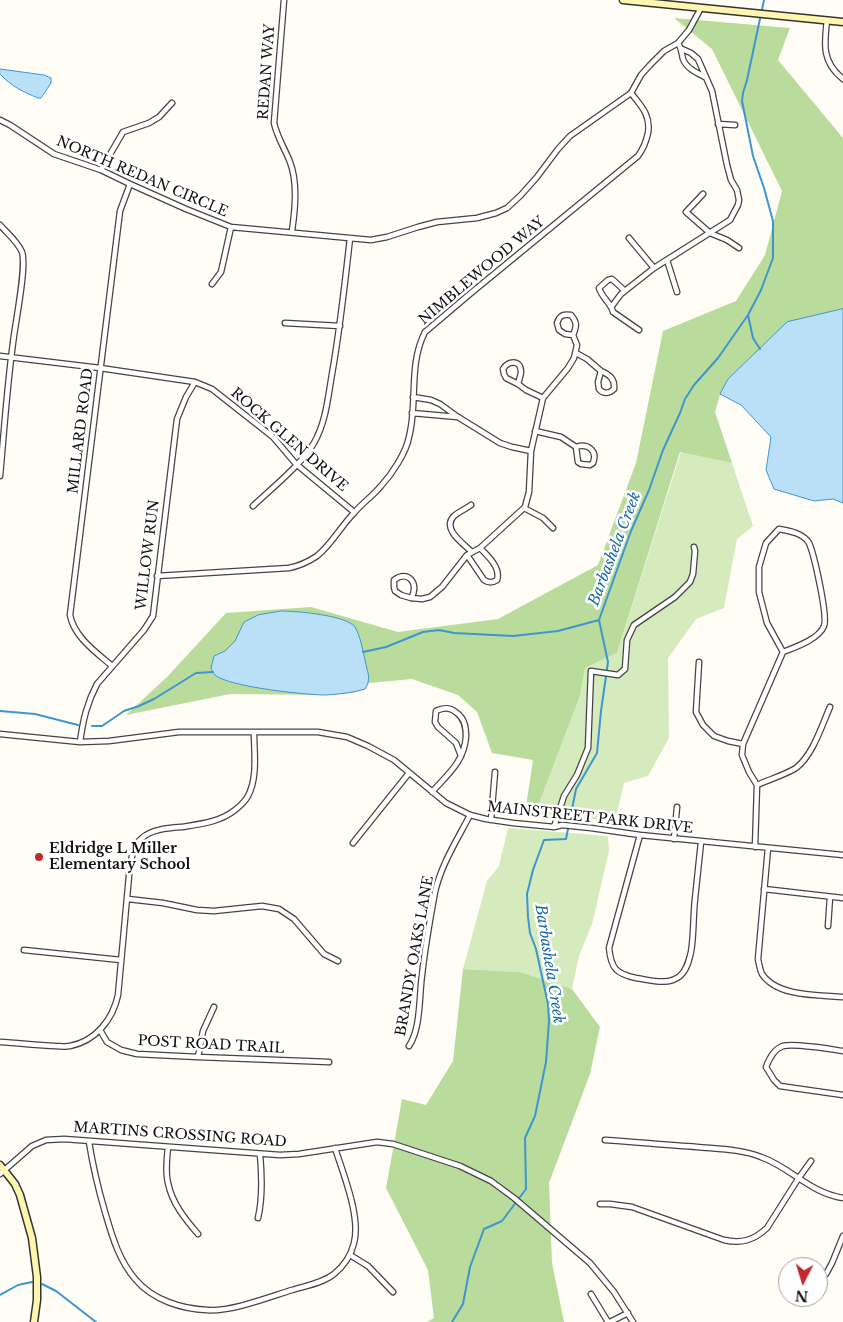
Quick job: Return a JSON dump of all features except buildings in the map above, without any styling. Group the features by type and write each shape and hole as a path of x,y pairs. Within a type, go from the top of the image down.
{"main road":[{"path":"623,0 843,22"},
{"path":"2,1170 15,1184 20,1194 32,1238 37,1277 37,1300 34,1322"}],"street":[{"name":"REDAN WAY","path":"284,0 274,123 291,163 294,176 292,231"},
{"name":"NORTH REDAN CIRCLE","path":"0,120 54,154 101,170 186,209 231,227 292,231 371,240 437,222 477,218 507,208 527,189 570,136 631,93 641,75 650,65 664,51 678,43 689,30 701,8"},
{"path":"827,20 825,47 828,63 843,79"},
{"path":"678,43 682,49 684,60 693,71 705,77"},
{"path":"612,306 625,290 654,268 730,220 738,205 737,190 731,180 712,91 698,58 682,49"},
{"name":"NIMBLEWOOD WAY","path":"158,576 297,566 318,555 325,548 354,512 381,487 403,453 409,437 416,358 420,341 425,332 638,156 644,148 648,120 644,110 631,93"},
{"path":"101,170 123,132 149,123 159,117 172,103"},
{"path":"718,124 735,125"},
{"name":"MILLARD ROAD","path":"112,666 75,630 71,623 70,615 120,211 130,184"},
{"path":"703,194 686,212 710,233 727,240 739,248"},
{"path":"0,225 22,252 23,264 2,433 0,476"},
{"path":"212,284 221,272 231,227"},
{"path":"253,506 305,455 320,431 325,415 340,326 350,238"},
{"path":"629,238 654,268"},
{"path":"668,260 677,292"},
{"path":"625,290 612,279 599,288 600,293 612,306 614,312 639,330"},
{"path":"411,598 414,593 413,581 410,578 398,577 394,580 395,591 401,595 411,598 426,599 442,587 467,555 480,548 526,508 531,451 543,398 568,368 576,353 577,345 573,334 576,328 576,321 571,315 565,314 559,317 556,323 559,330 565,334 573,334"},
{"path":"285,323 340,326"},
{"path":"576,353 613,379 614,389 609,392 604,393 598,389 601,371"},
{"name":"ROCK GLEN DRIVE","path":"0,356 195,382 212,389 273,437 296,464 354,512"},
{"path":"518,384 521,372 520,367 517,363 508,363 503,369 506,378 543,398"},
{"name":"WILLOW RUN","path":"80,742 84,714 92,694 112,666 144,630 153,616 177,419 186,397 195,382"},
{"path":"413,397 431,400 440,404 500,443 531,451"},
{"path":"412,413 458,417"},
{"path":"535,431 560,437 576,446 583,445 594,452 594,463 586,466 578,462 576,446"},
{"path":"471,505 454,516 450,522 450,528 455,536 472,552"},
{"path":"524,508 543,518 553,528"},
{"path":"755,847 757,785 742,755 743,744 783,652 818,636 825,625 822,588 808,542 796,532 779,529 766,543 759,567 759,592 767,623 783,652"},
{"path":"554,827 564,796 577,775 588,748 591,671 618,675 624,669 627,640 634,625 675,597 690,582 693,574 694,547"},
{"path":"467,555 484,580 493,582 497,580 498,570 480,548"},
{"path":"699,662 696,712 703,725 714,736 743,744"},
{"path":"432,792 453,769 461,756 465,747 466,729 462,719 452,709 447,707 441,708 436,712 434,722 438,728 456,743 461,756"},
{"path":"757,785 796,768 805,759 830,707"},
{"name":"MAINSTREET PARK DRIVE","path":"0,734 80,742 109,741 179,732 318,732 347,737 368,746 394,760 446,803 470,815 491,820 554,827 562,825 573,826 701,842 843,855"},
{"path":"0,1042 69,1046 83,1042 100,1030 110,1019 118,995 130,865 134,849 141,838 153,832 166,828 218,821 231,814 245,801 253,781 254,732"},
{"path":"491,820 495,772"},
{"path":"353,843 409,773"},
{"path":"674,838 677,807"},
{"name":"BRANDY OAKS LANE","path":"409,1046 414,1039 422,976 439,877 470,815"},
{"path":"640,835 609,948 610,961 616,971 626,976 650,981 668,982 680,976 687,966 691,952 701,842"},
{"path":"768,848 758,959 761,973 778,988 793,992 843,997"},
{"path":"764,889 843,898"},
{"path":"828,926 830,896"},
{"path":"128,899 163,903 197,910 214,911 262,906 279,909 294,919 324,954 338,961"},
{"path":"24,950 121,960"},
{"path":"198,1057 203,1031 214,1007"},
{"name":"POST ROAD TRAIL","path":"100,1030 107,1042 121,1050 137,1054 329,1062"},
{"path":"843,1051 784,1046 776,1050 768,1060 766,1067 780,1086 843,1095"},
{"name":"MARTINS CROSSING ROAD","path":"2,1170 32,1146 46,1140 64,1139 280,1155 299,1154 377,1142 393,1144 460,1166 491,1181 514,1198 590,1263 614,1292 633,1322"},
{"path":"605,1140 730,1150 752,1154 772,1162 820,1191 843,1198"},
{"path":"90,1142 94,1173 112,1237 124,1264 136,1281 153,1294 178,1305 208,1310 228,1308 317,1282 333,1275 344,1264 350,1256 354,1243 356,1231 355,1214 335,1148"},
{"path":"168,1147 166,1169 172,1196 178,1210 198,1234"},
{"path":"258,1218 263,1184 260,1154"},
{"path":"600,1204 632,1207 724,1240 734,1242 745,1241 761,1234 767,1228 811,1161"},
{"path":"828,1270 843,1236"},
{"path":"350,1256 368,1266 394,1292"},
{"path":"591,1294 609,1322 628,1314"}],"green space":[{"path":"674,18 790,28 778,60 843,138 843,309 787,322 728,379 720,394 715,412 732,463 680,452 617,653 585,668 580,696 535,814 525,813 533,760 492,753 477,712 458,695 412,679 369,683 365,689 353,693 326,695 230,694 126,715 167,677 226,613 311,607 398,632 498,619 598,565 636,463 663,331 736,301 765,255 782,191 712,49"},
{"path":"681,452 732,463 753,526 737,539 724,608 696,619 668,658 669,738 648,776 624,783 615,821 535,814 580,696 585,668 617,653"},
{"path":"508,828 608,836 609,851 592,924 579,956 572,989 520,972 463,969 487,881 499,866"},
{"path":"463,969 520,972 572,989 600,1027 590,1074 549,1183 552,1263 564,1322 427,1322 434,1318 428,1270 386,1188 402,1099 426,1105 453,1061"}],"water":[{"path":"0,69 44,75 51,78 51,83 41,98 38,98 8,82 0,74"},
{"path":"843,309 843,503 833,499 814,501 774,489 766,470 771,437 741,405 720,394 728,379 787,322"},
{"path":"281,611 309,613 342,619 355,627 361,643 368,675 365,689 326,695 302,694 251,687 215,675 211,668 214,656 225,651 235,641 244,622 258,615"}],"waterway":[{"name":"Barbashela Creek","path":"452,1322 463,1304 470,1267 484,1229 502,1221 526,1189 525,1138 535,1116 546,1062 549,1021 548,1004 536,949 530,933 527,894 544,840 566,839 576,789 597,753 608,662 599,620 631,531 685,399 694,385 718,358 748,315 761,290 773,258 773,221 753,156 742,101 764,0"},
{"path":"748,315 753,338 760,349"},
{"path":"363,652 386,647 423,632 439,630 454,633 513,636 558,631 599,620"},
{"path":"92,726 102,726 124,711 154,699 196,673 213,672"},
{"path":"0,711 35,714 78,725"},
{"path":"0,1295 18,1285 32,1282"},
{"path":"42,1284 56,1291 96,1322"}],"place":[{"name":"Eldridge L Miller Elementary School","path":"39,857"}]}
